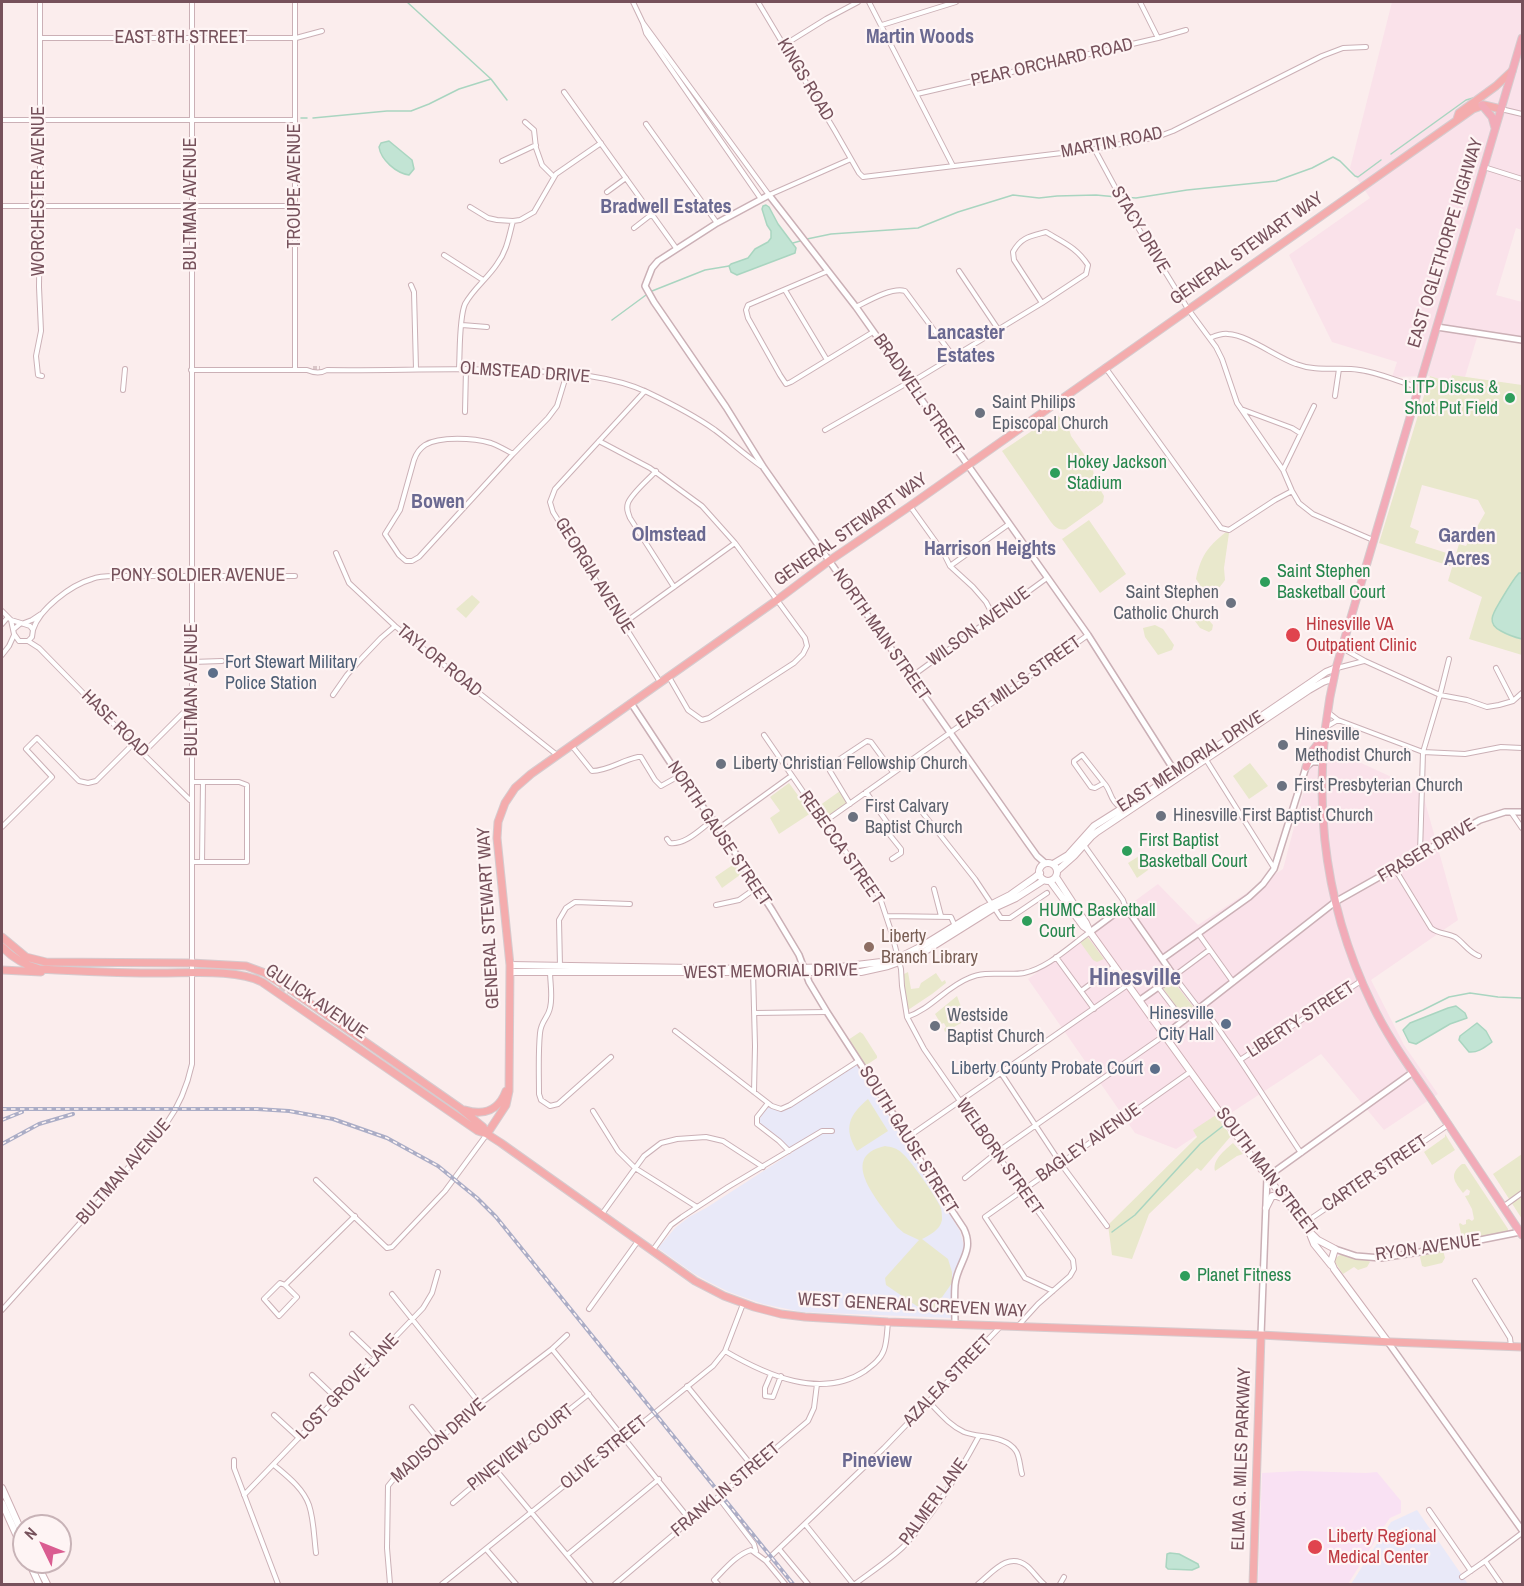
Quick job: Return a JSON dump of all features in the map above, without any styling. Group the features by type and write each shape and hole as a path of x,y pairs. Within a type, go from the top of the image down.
{"highway":[{"name":"EAST OGLETHORPE HIGHWAY","path":"1521,1234 1386,1030 1361,981 1335,902 1324,846 1323,762 1325,731 1336,668 1522,38"},
{"path":"1482,105 1492,117 1495,130"},
{"path":"1306,767 1325,731"}],"main road":[{"path":"1456,121 1459,113 1496,86 1512,71"},
{"path":"1482,105 1501,109"},
{"name":"GENERAL STEWART WAY","path":"487,1134 508,1101 510,969 498,847 498,822 505,803 515,788 571,744 829,561 1473,109 1482,105"},
{"name":"EAST MEMORIAL DRIVE","path":"1204,757 1326,672 1336,668"},
{"name":"EAST MEMORIAL DRIVE","path":"1052,877 1098,832 1177,775 1309,690 1334,678"},
{"name":"EAST MEMORIAL DRIVE","path":"1053,864 1068,855 1094,826 1177,775"},
{"path":"1052,877 1053,864 1042,867 1052,877 1083,926 1129,984"},
{"name":"WEST MEMORIAL DRIVE","path":"510,969 753,971 806,970 900,963 919,955 1018,890 1042,867"},
{"name":"WEST MEMORIAL DRIVE","path":"900,963 922,946 955,926 994,906 1016,898 1052,877"},
{"path":"2,937 20,953 36,960 57,963 191,963 246,966 265,973 281,983"},
{"name":"GULICK AVENUE","path":"2,947 16,960 39,969 234,974 253,978 478,1131 487,1134"},
{"path":"2,970 83,971"},
{"name":"SOUTH MAIN STREET","path":"1129,984 1308,1231 1318,1240 1335,1249 1331,1262 1334,1269"},
{"path":"291,990 460,1108 483,1126 487,1134"},
{"path":"407,1083 413,1075"},
{"path":"460,1108 480,1113 491,1110 503,1099 509,1083"},
{"name":"WEST GENERAL SCREVEN WAY","path":"487,1134 695,1281 743,1303 797,1317 1522,1347"},
{"path":"1266,1208 1272,1196 1283,1198"},
{"path":"1308,1231 1314,1244 1388,1342"},
{"name":"ELMA G. MILES PARKWAY","path":"1253,1584 1262,1335"},
{"path":"2,1488 14,1514"},
{"path":"2,1503 12,1525"}],"street":[{"name":"WORCHESTER AVENUE","path":"40,2 40,332 36,356 38,375 42,376"},
{"name":"BULTMAN AVENUE","path":"2,1310 166,1124 176,1109 192,1064 192,2"},
{"name":"TROUPE AVENUE","path":"295,2 295,370"},
{"name":"BRADWELL STREET","path":"633,2 646,33 761,199"},
{"name":"KINGS ROAD","path":"758,2 851,159"},
{"path":"784,45 858,2"},
{"path":"869,2 953,166"},
{"path":"882,25 956,2"},
{"path":"1140,2 1158,38"},
{"name":"BRADWELL STREET","path":"643,23 769,195 856,307 1088,635 1177,775"},
{"name":"PEAR ORCHARD ROAD","path":"917,94 1186,30"},
{"name":"EAST 8TH STREET","path":"40,38 296,38 322,31"},
{"name":"MARTIN ROAD","path":"851,159 859,173 863,177 870,178 1095,149 1157,137 1322,56 1343,48 1366,47"},
{"path":"564,92 676,248 761,199 851,159"},
{"path":"1501,109 1522,114"},
{"path":"2,120 295,120"},
{"path":"525,122 534,130 542,165 554,177"},
{"path":"646,124 717,223"},
{"path":"470,207 488,218 520,220 534,212 556,174 601,143"},
{"path":"502,161 536,145"},
{"name":"STACY DRIVE","path":"1095,149 1129,213 1188,309 1216,347 1233,396 1283,470 1301,506 1313,514 1374,540"},
{"path":"1484,167 1522,179"},
{"path":"607,192 626,178"},
{"path":"2,206 295,206"},
{"path":"634,228 652,214"},
{"path":"459,368 462,316 465,304 504,254 513,221"},
{"path":"825,430 909,383 1042,303 1086,274 1088,265 1082,256 1066,243 1046,232 1020,241 1013,252 1014,260 1042,303"},
{"name":"NORTH MAIN STREET","path":"676,248 652,268 645,286 764,468 1038,856 1042,867"},
{"path":"444,255 483,280"},
{"path":"959,271 998,329"},
{"path":"828,272 748,305 746,310 748,318 786,384 873,332"},
{"path":"411,285 414,292 416,369"},
{"path":"785,290 827,360"},
{"path":"856,307 890,292 905,291 953,356"},
{"path":"462,325 487,327"},
{"path":"1437,327 1522,340"},
{"path":"1210,338 1228,334 1310,369 1364,371 1419,388"},
{"path":"1106,367 1221,528 1229,530 1292,491"},
{"path":"320,368 330,370"},
{"name":"OLMSTEAD DRIVE","path":"191,370 310,369 315,373 330,370 459,368 567,373 607,380 645,391 714,429 748,458 764,468"},
{"path":"123,390 125,369"},
{"path":"465,412 466,369"},
{"path":"1335,396 1339,369"},
{"path":"513,454 489,442 459,439 433,442 423,446 414,460 400,510 385,534 399,555 406,561 419,557 548,418 556,406 567,373"},
{"name":"GEORGIA AVENUE","path":"645,391 555,489 550,502 554,512 660,682"},
{"path":"1283,470 1314,406"},
{"path":"1241,409 1292,428 1300,434"},
{"path":"599,441 656,471 702,506 735,543 805,638 807,646 804,654 794,663 709,718 702,720 688,710 668,677"},
{"path":"656,471 633,496 627,510 674,587"},
{"path":"910,506 943,552 950,566 973,586 994,617"},
{"path":"950,566 1009,524"},
{"path":"624,623 735,543"},
{"name":"TAYLOR ROAD","path":"336,553 349,584 395,626 557,755"},
{"name":"PONY SOLDIER AVENUE","path":"42,614 61,595 95,577 294,576"},
{"name":"WILSON AVENUE","path":"911,677 1047,578"},
{"path":"2,611 10,618 30,626 39,648"},
{"path":"2,655 11,642 14,632 23,623 42,614"},
{"path":"28,641 42,614"},
{"path":"2,624 10,618"},
{"path":"10,618 17,639 22,642"},
{"path":"333,695 361,659 395,626"},
{"name":"EAST MILLS STREET","path":"824,822 1088,635"},
{"path":"7,649 17,643 28,641 39,648"},
{"name":"HASE ROAD","path":"39,648 191,800"},
{"path":"1342,648 1440,695 1467,700 1487,707 1513,701 1522,693"},
{"path":"1420,854 1423,752 1449,659"},
{"path":"192,662 222,661"},
{"path":"1336,668 1365,661"},
{"path":"1496,668 1513,701"},
{"name":"NORTH GAUSE STREET","path":"631,703 679,776 719,828 792,943 806,970"},
{"path":"143,753 192,704"},
{"path":"1328,712 1338,720 1423,752 1466,754 1501,747 1522,748"},
{"path":"1325,731 1338,720"},
{"name":"REBECCA STREET","path":"764,735 880,898 900,963"},
{"path":"2,827 52,777 26,749 37,738 80,781 88,783 96,781 133,744"},
{"path":"850,804 830,771 831,765 867,741 872,744 893,772"},
{"path":"571,744 592,771 641,757 661,786 679,776"},
{"path":"1104,783 1099,787 1091,787 1074,761 1082,755 1108,787 1120,808"},
{"path":"1204,757 1274,869"},
{"path":"1162,959 1249,897 1263,884 1274,869 1306,767 1311,763 1323,762"},
{"path":"719,828 791,776"},
{"path":"192,782 239,782 247,785 248,862 192,862"},
{"path":"202,862 203,782"},
{"path":"866,792 891,828 889,834 902,851 892,859"},
{"path":"922,812 975,879 1001,918 1010,918 1047,893"},
{"name":"FRASER DRIVE","path":"1165,1035 1335,902 1480,820 1504,812 1522,812"},
{"path":"1511,812 1522,828"},
{"path":"667,839 670,843 676,843 687,839 712,820"},
{"path":"1084,845 1174,976 1197,1006 1216,1025 1301,1153"},
{"path":"1395,869 1431,928 1437,933 1454,936 1470,952 1479,956"},
{"path":"716,905 739,900 756,888"},
{"path":"934,889 941,916"},
{"path":"560,970 559,920 566,909 575,902 630,904"},
{"path":"907,1017 923,1010 970,977 984,974 1013,974 1037,969 1125,906"},
{"path":"886,916 951,917 955,926"},
{"path":"1198,933 1233,982"},
{"path":"1140,1000 1209,950"},
{"path":"1056,957 1094,1009"},
{"name":"WELBORN STREET","path":"900,963 907,1017 924,1049 1073,1260 1074,1269 1070,1276 1038,1304 1018,1326"},
{"path":"1081,991 1116,966"},
{"path":"549,970 552,997 540,1031 539,1094 542,1100 549,1106 558,1104 611,1057"},
{"name":"SOUTH GAUSE STREET","path":"806,970 809,982 826,1012 908,1137 930,1177 964,1229 967,1238 967,1253 955,1284 955,1324"},
{"path":"753,971 754,1093"},
{"name":"LIBERTY STREET","path":"1240,1060 1361,981"},
{"path":"908,1137 1129,984"},
{"path":"1158,987 1184,1022"},
{"path":"755,1013 826,1012"},
{"path":"675,1030 754,1093 778,1109 787,1107 858,1061"},
{"path":"965,1178 996,1153 1165,1035"},
{"name":"BAGLEY AVENUE","path":"1053,1291 1025,1278 985,1217 1191,1071"},
{"path":"1262,1335 1267,1177 1413,1072"},
{"path":"1000,1073 1061,1164 1107,1226"},
{"path":"768,1103 757,1117 757,1124 789,1152"},
{"path":"593,1111 618,1151 635,1168 697,1207"},
{"name":"CARTER STREET","path":"1303,1224 1448,1125"},
{"path":"652,1250 671,1225 697,1207 822,1131 832,1131"},
{"path":"316,1180 387,1248 392,1247 445,1191 487,1134"},
{"path":"602,1215 644,1156 661,1143 677,1139 706,1137 723,1141 763,1167"},
{"path":"1503,1206 1522,1193"},
{"path":"285,1285 355,1216"},
{"name":"RYON AVENUE","path":"1335,1249 1356,1256 1381,1258 1521,1234"},
{"path":"589,1309 639,1240"},
{"name":"LOST GROVE LANE","path":"244,1495 427,1302 435,1287 438,1272"},
{"path":"1475,1281 1510,1338 1510,1347"},
{"path":"280,1283 285,1285 297,1297 279,1316 264,1299 280,1283"},
{"path":"392,1294 480,1404"},
{"name":"OLIVE STREET","path":"442,1584 713,1366 725,1351 743,1303"},
{"path":"725,1351 750,1366 795,1381 817,1384 836,1383 858,1375 881,1357 885,1349 888,1322"},
{"name":"AZALEA STREET","path":"766,1561 884,1448 1001,1325"},
{"path":"352,1334 376,1357"},
{"name":"MADISON DRIVE","path":"390,1584 387,1548 388,1486 396,1476 480,1404 567,1335"},
{"path":"1388,1342 1522,1532 1485,1562 1462,1577"},
{"path":"552,1348 690,1520"},
{"path":"771,1374 765,1388 765,1396 772,1397 781,1376"},
{"path":"312,1375 336,1398"},
{"name":"FRANKLIN STREET","path":"615,1584 808,1420 814,1408 817,1384"},
{"path":"687,1386 753,1467"},
{"name":"PINEVIEW COURT","path":"453,1503 589,1394"},
{"path":"928,1401 956,1428 1000,1440 1016,1451 1022,1474"},
{"path":"412,1407 438,1440"},
{"path":"274,1415 299,1438"},
{"name":"PALMER LANE","path":"805,1524 854,1584 902,1547 921,1525 955,1479 979,1436"},
{"path":"234,1460 234,1468 278,1584"},
{"path":"274,1465 299,1488 305,1497 311,1514 316,1553"},
{"path":"495,1469 591,1584"},
{"path":"567,1555 658,1479"},
{"path":"718,1497 754,1544 756,1552"},
{"path":"1429,1510 1471,1571"},
{"path":"486,1549 516,1584"},
{"path":"779,1549 808,1584"},
{"path":"716,1582 733,1562 751,1550 766,1561 785,1584"},
{"path":"978,1584 1005,1562 1017,1561 1027,1566 1044,1584"},
{"path":"1485,1562 1501,1584"},
{"path":"1060,1584 1064,1577"}],"shaded area":[{"path":"1392,2 1522,2 1522,230 1516,228 1496,295 1522,302 1522,337 1479,331 1465,377 1452,375 1449,382 1430,376 1392,377 1397,362 1332,342 1289,255 1370,198 1350,168"},
{"path":"389,141 412,160 414,169 409,175 394,169 380,152 381,143"},
{"path":"766,205 796,248 795,253 737,275 731,272 729,266 748,258 755,249 771,238 771,231 762,209"},
{"path":"1452,375 1522,385 1522,655 1469,639 1482,597 1448,581 1459,544 1466,546 1485,513 1478,500 1422,485 1410,527 1419,531 1415,543 1453,555 1450,566 1379,543 1430,376 1449,382"},
{"name":"Hokey Jackson Stadium","path":"1057,414 1093,467 1094,479 1104,496 1101,504 1066,529 1057,528 1051,522 1002,451"},
{"path":"1089,520 1126,574 1100,593 1062,539"},
{"path":"1226,532 1229,533 1224,568 1225,580 1214,592 1206,594 1196,579 1200,564 1209,547"},
{"path":"1519,573 1522,573 1522,639 1496,628 1492,621 1496,609"},
{"path":"472,595 480,602 466,618 456,609"},
{"path":"1190,607 1197,609 1205,616 1213,625 1212,630 1209,632 1200,628 1187,610"},
{"path":"1155,625 1163,629 1174,645 1172,650 1158,655 1145,637 1143,628"},
{"path":"1346,756 1422,791 1458,920 1371,980 1404,1045 1438,1094 1384,1130 1321,1054 1176,1149 1135,1133 1028,979 1158,884 1198,925 1283,869 1310,767"},
{"path":"1250,763 1268,786 1249,799 1233,776"},
{"path":"789,783 811,813 779,834 770,818 780,811 770,797"},
{"path":"840,791 848,803 824,820 816,808"},
{"path":"1139,856 1148,870 1137,878 1128,863"},
{"path":"737,862 744,872 722,888 715,877"},
{"path":"1087,936 1104,959 1097,962 1093,960 1080,942"},
{"path":"908,972 911,989 919,988 921,983 936,973 942,982 945,980 946,983 908,1010 904,974"},
{"path":"1171,980 1195,1009 1183,1017 1163,988"},
{"path":"957,996 964,1015 959,1019 961,1023 945,1032 944,1023 941,1024 935,1014"},
{"path":"1456,1006 1465,1013 1467,1018 1450,1024 1416,1044 1409,1042 1403,1030 1410,1023"},
{"path":"1477,1023 1486,1031 1492,1042 1478,1051 1469,1052 1459,1040 1460,1036"},
{"path":"860,1032 877,1056 865,1066 848,1040"},
{"path":"857,1065 960,1231 964,1246 953,1282 952,1318 802,1312 763,1304 709,1282 658,1248 675,1228 689,1217 793,1152 759,1123 767,1107 779,1111 788,1109"},
{"path":"868,1099 888,1131 857,1151 850,1135 850,1122 852,1116"},
{"path":"1216,1115 1231,1136 1201,1171 1197,1168 1149,1214 1132,1259 1112,1255 1108,1225 1197,1137 1193,1130"},
{"path":"1445,1134 1455,1150 1432,1165 1424,1152 1445,1137"},
{"path":"1233,1143 1243,1154 1215,1171 1217,1159"},
{"path":"885,1146 898,1150 906,1157 941,1208 942,1220 939,1227 922,1239 948,1259 952,1272 952,1283 933,1310 924,1311 886,1285 885,1278 919,1240 897,1227 873,1195 863,1171 864,1160 871,1152"},
{"path":"1522,1154 1522,1219 1493,1174"},
{"path":"1462,1164 1465,1164 1508,1232 1464,1241 1459,1224 1466,1224 1466,1220 1474,1219 1465,1196 1469,1195 1470,1191 1467,1189 1463,1193 1454,1178 1455,1172"},
{"path":"1443,1250 1445,1258 1442,1263 1422,1266 1421,1254"},
{"path":"1342,1254 1367,1259 1370,1262 1367,1267 1358,1270 1354,1267 1343,1274 1334,1261"},
{"name":"Liberty Regional Medical Center","path":"1377,1472 1401,1501 1401,1513 1390,1518 1348,1584 1258,1584 1262,1473"},
{"path":"1417,1510 1468,1584 1351,1584 1391,1522"},
{"path":"1167,1554 1179,1554 1198,1564 1199,1567 1192,1570 1168,1569 1166,1567"}],"waterway":[{"path":"407,2 491,79 507,100"},
{"path":"313,118 411,111 459,89 491,79"},
{"path":"1391,154 1466,100 1473,98"},
{"path":"301,118 307,118"},
{"path":"1123,197 1136,198 1276,181 1312,168 1333,157 1358,177 1381,160"},
{"path":"807,239 831,234 918,228 958,212 1013,195 1039,198 1096,195 1117,197"},
{"path":"793,243 800,241"},
{"path":"652,291 705,270 729,266"},
{"path":"612,320 646,295"},
{"path":"1396,1022 1449,997 1470,993 1522,998"},
{"path":"1112,1232 1135,1215 1200,1144 1223,1126"}],"tunnel":[{"path":"313,368 320,368"},
{"path":"283,981 293,987"},
{"path":"280,986 289,993"}],"railway":[{"path":"2,1109 289,1111 333,1119 387,1138 438,1166 496,1217 793,1584"},
{"path":"2,1120 22,1112"},
{"path":"2,1144 39,1124 73,1114"}],"place":[{"name":"LITP Discus & Shot Put Field","path":"1510,398"},
{"name":"Saint Philips Episcopal Church","path":"980,413"},
{"name":"Hokey Jackson Stadium","path":"1055,473"},
{"name":"Saint Stephen Basketball Court","path":"1265,582"},
{"name":"Saint Stephen Catholic Church","path":"1231,603"},
{"name":"Hinesville VA Outpatient Clinic","path":"1293,635"},
{"name":"Fort Stewart Military Police Station","path":"213,673"},
{"name":"Hinesville Methodist Church","path":"1283,745"},
{"name":"Liberty Christian Fellowship Church","path":"721,764"},
{"name":"First Presbyterian Church","path":"1282,786"},
{"name":"Hinesville First Baptist Church","path":"1161,816"},
{"name":"First Calvary Baptist Church","path":"853,817"},
{"name":"First Baptist Basketball Court","path":"1127,851"},
{"name":"HUMC Basketball Court","path":"1027,921"},
{"name":"Liberty Branch Library","path":"869,947"},
{"name":"Hinesville City Hall","path":"1226,1024"},
{"name":"Westside Baptist Church","path":"935,1026"},
{"name":"Liberty County Probate Court","path":"1155,1069"},
{"name":"Planet Fitness","path":"1185,1276"},
{"name":"Liberty Regional Medical Center","path":"1315,1547"}],"district":[{"name":"Martin Woods","path":"920,38"},
{"name":"Bradwell Estates","path":"666,208"},
{"name":"Lancaster Estates","path":"966,346"},
{"name":"Bowen","path":"438,503"},
{"name":"Olmstead","path":"669,536"},
{"name":"Garden Acres","path":"1467,548"},
{"name":"Harrison Heights","path":"990,550"},
{"name":"Hinesville","path":"1135,979"},
{"name":"Pineview","path":"877,1462"}]}
